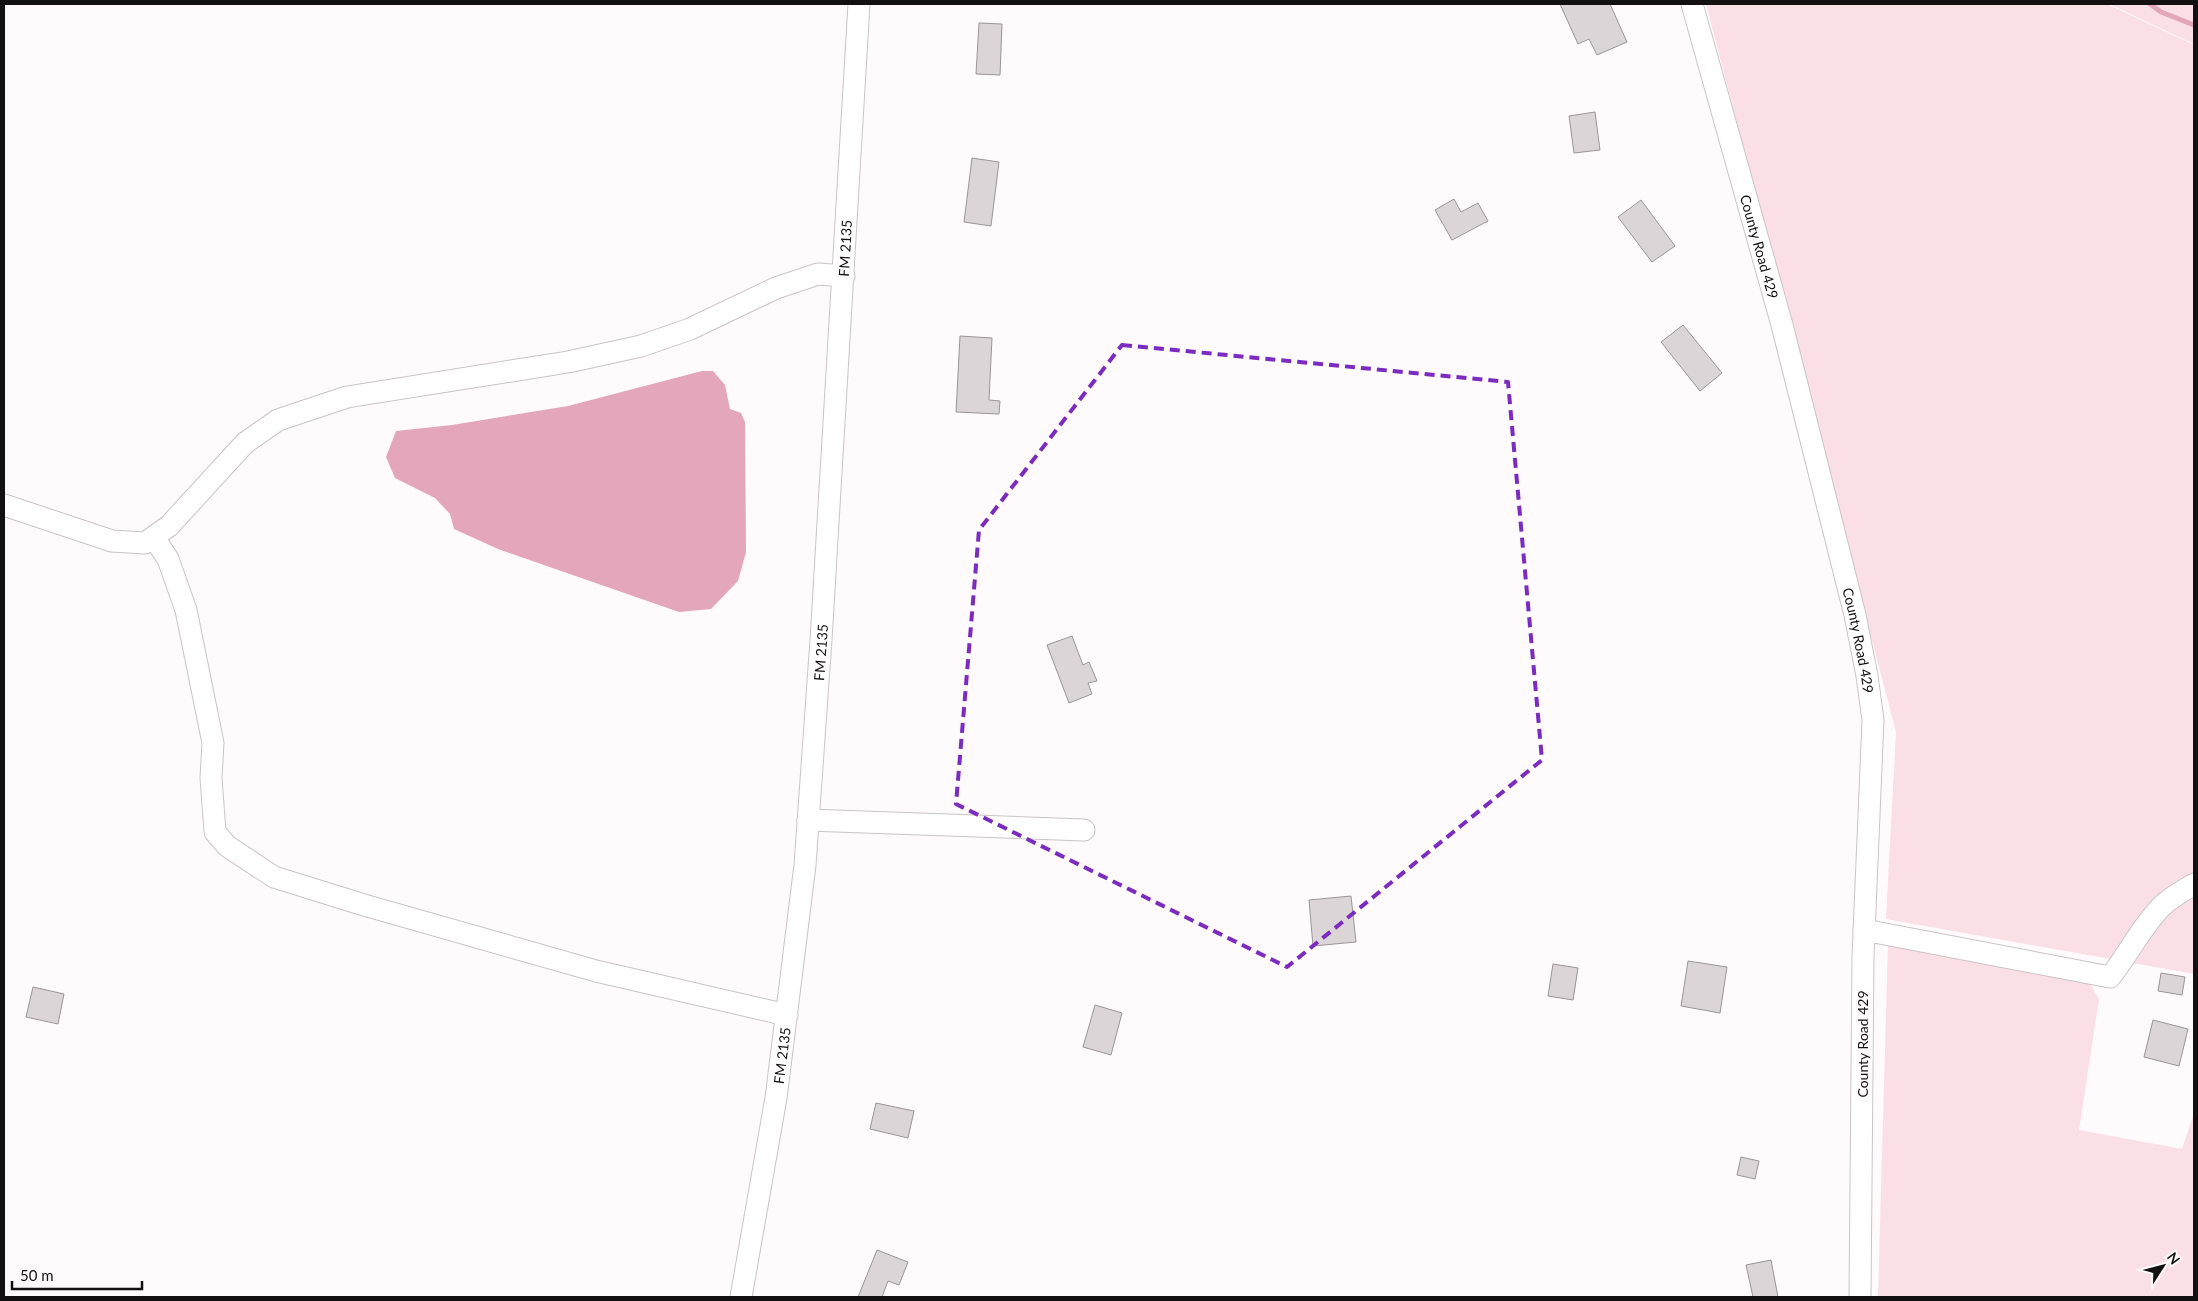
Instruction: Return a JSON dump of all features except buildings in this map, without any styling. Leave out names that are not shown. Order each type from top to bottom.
[{"type":"street","name":"FM 2135","points":[[741,1297],[768,1147],[787,1015],[804,875],[844,276],[859,4]]},
{"type":"street","name":"County Road 429","points":[[1692,4],[1782,325],[1856,615],[1867,676],[1872,720],[1864,930],[1860,1297]]},
{"type":"street","points":[[4,505],[112,541],[145,543],[169,526],[245,443],[278,420],[347,397],[568,362],[641,346],[690,329],[776,288],[818,274],[844,276]]},
{"type":"street","points":[[154,538],[168,559],[186,610],[213,743],[211,778],[215,832],[227,846],[274,877],[364,906],[596,971],[787,1015]]},
{"type":"street","points":[[808,820],[1084,830]]},
{"type":"street","points":[[1864,930],[2110,977],[2126,958],[2147,923],[2161,907],[2175,895],[2194,884]]},
{"type":"highlighted area","points":[[1122,345],[1508,382],[1542,760],[1287,967],[956,804],[979,530]]},
{"type":"shaded area","points":[[1706,4],[2107,4],[2194,45],[2194,974],[1886,919],[1896,732]]},
{"type":"shaded area","points":[[2109,4],[2194,4],[2194,44]]},
{"type":"shaded area","points":[[702,371],[713,371],[725,385],[730,409],[741,413],[745,422],[746,552],[738,581],[711,609],[679,612],[498,549],[454,529],[450,514],[435,498],[395,478],[386,457],[396,431],[452,425],[568,406]]},
{"type":"shaded area","points":[[1888,944],[2086,977],[2099,999],[2079,1130],[2182,1149],[2194,1113],[2194,1297],[1878,1297]]},
{"type":"waterway","points":[[2150,4],[2161,12],[2194,25]]}]
